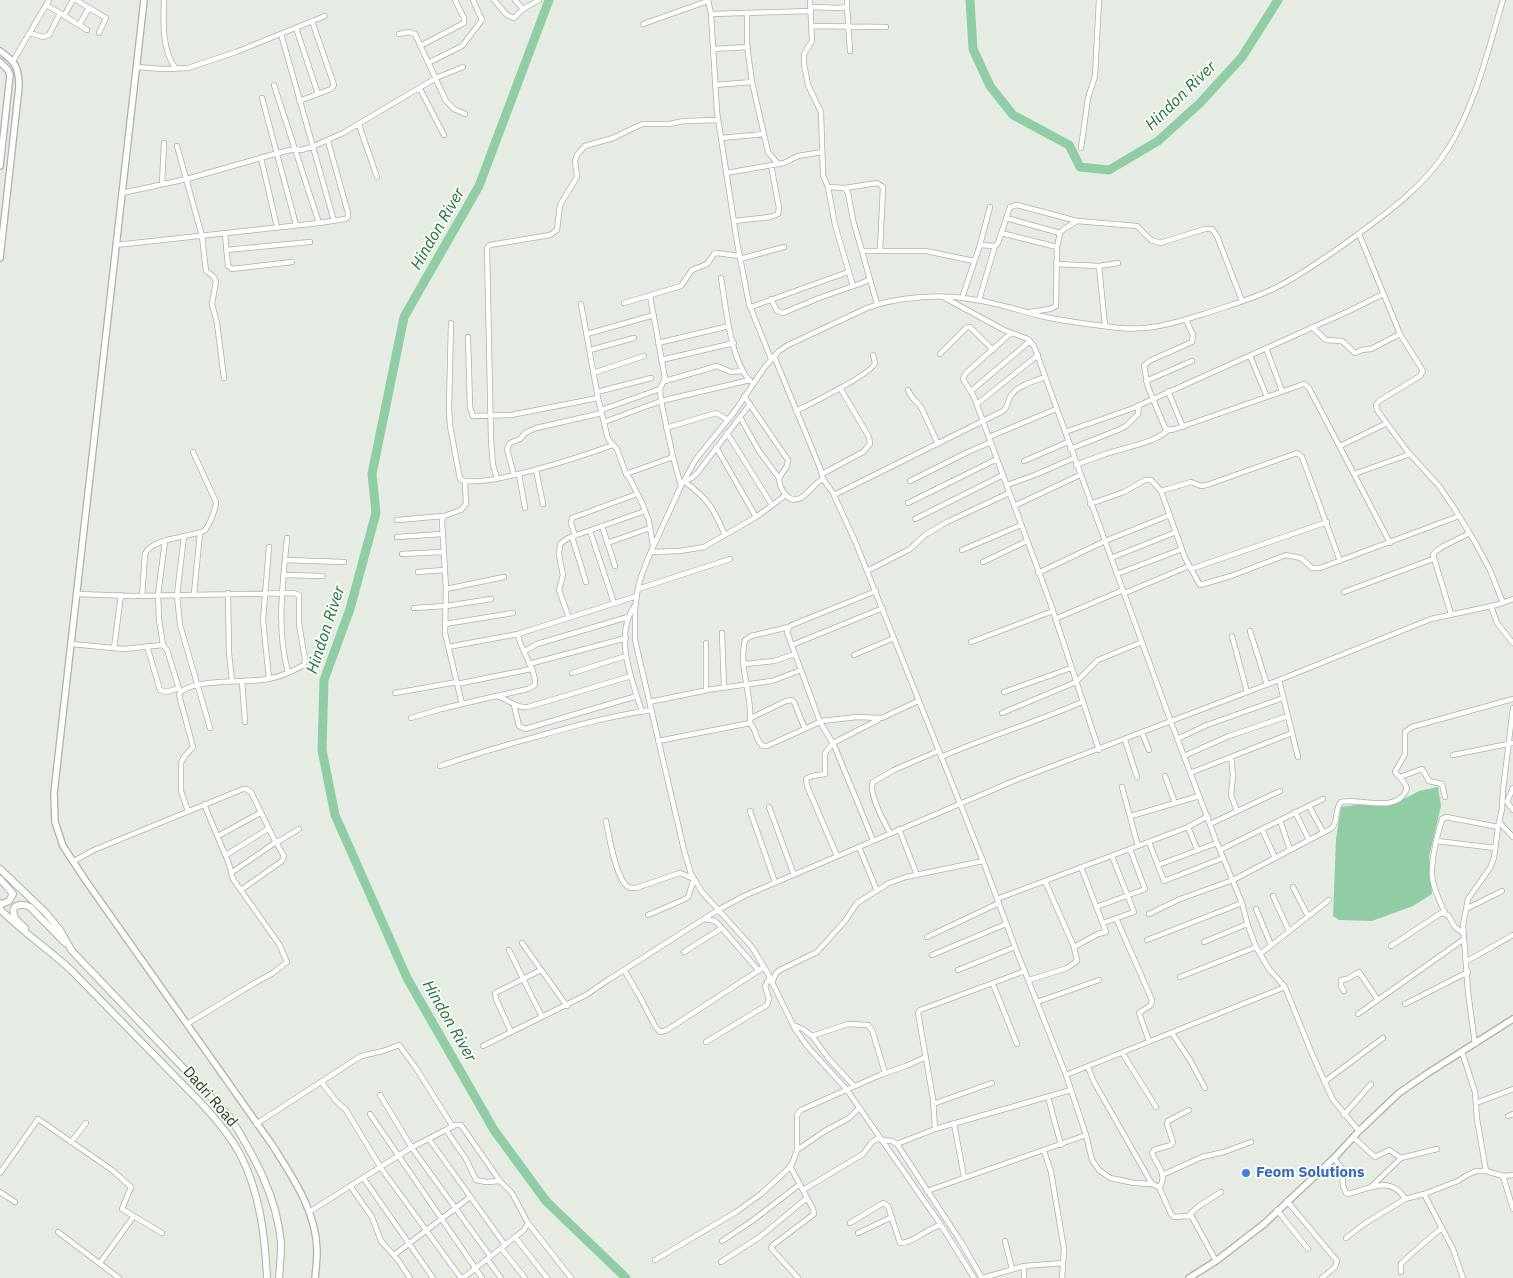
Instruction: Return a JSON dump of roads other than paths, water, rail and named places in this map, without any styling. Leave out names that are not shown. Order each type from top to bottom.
[{"type":"main road","name":"Dadri Road","points":[[0,869],[46,913],[60,930],[72,951]]},
{"type":"main road","points":[[0,879],[13,894],[10,901],[0,903]]},
{"type":"main road","name":"Dadri Road","points":[[267,1278],[266,1248],[261,1212],[241,1155],[226,1132],[204,1105],[58,957],[14,917],[13,912],[19,904],[26,904],[30,907],[230,1117],[250,1148],[264,1177],[274,1208],[281,1243],[279,1278]]},
{"type":"main road","name":"Dadri Road","points":[[0,910],[14,924],[58,957]]},
{"type":"street","points":[[30,33],[44,37],[49,34],[74,0],[106,18],[100,33]]},
{"type":"street","points":[[144,0],[54,793],[55,822],[63,846],[293,1177],[309,1212],[313,1226],[317,1249],[315,1278]]},
{"type":"street","points":[[164,0],[166,44],[176,69]]},
{"type":"street","points":[[420,46],[464,23],[464,18],[455,0]]},
{"type":"street","points":[[428,62],[462,46],[482,20],[473,0]]},
{"type":"street","points":[[494,0],[512,18],[537,0]]},
{"type":"street","points":[[515,0],[523,9]]},
{"type":"street","points":[[810,0],[812,42],[804,54],[804,64],[808,85],[821,112],[823,174],[828,187],[835,225],[853,286]]},
{"type":"street","points":[[848,0],[850,51]]},
{"type":"street","points":[[1081,148],[1088,98],[1095,76],[1099,0]]},
{"type":"street","points":[[974,1278],[941,1225],[881,1138],[846,1090],[807,1046],[793,1025],[770,977],[752,947],[708,899],[694,879],[688,866],[634,640],[638,589],[652,549],[682,484],[696,460],[728,420],[751,382],[773,358],[788,345],[877,304],[897,300],[944,297],[962,298],[979,300],[1056,319],[1105,326],[1147,328],[1186,320],[1242,301],[1283,284],[1311,268],[1359,234],[1421,183],[1448,148],[1471,104],[1503,0]]},
{"type":"street","points":[[643,24],[708,1],[718,120],[740,257],[751,307],[823,477],[834,495],[883,608],[918,701],[983,861],[1014,947],[1072,1090],[1092,1160],[1104,1174],[1116,1180],[1152,1184],[1159,1187],[1174,1217],[1188,1216],[1192,1218],[1216,1261]]},
{"type":"street","points":[[8,70],[14,63],[48,2],[62,15],[87,30]]},
{"type":"street","points":[[710,14],[841,8],[847,6]]},
{"type":"street","points":[[79,25],[89,8]]},
{"type":"street","points":[[748,13],[748,47],[752,82],[768,152],[778,164]]},
{"type":"street","points":[[137,67],[188,68],[325,16]]},
{"type":"street","points":[[299,102],[334,85],[312,21]]},
{"type":"street","points":[[812,26],[886,26]]},
{"type":"street","points":[[296,28],[318,94]]},
{"type":"street","points":[[400,34],[412,32],[415,34],[449,105],[465,114]]},
{"type":"street","points":[[281,34],[334,221]]},
{"type":"street","points":[[713,49],[748,47]]},
{"type":"street","points":[[0,52],[14,63],[19,77],[0,258]]},
{"type":"street","points":[[0,62],[8,70],[10,79],[0,166]]},
{"type":"street","points":[[122,193],[187,178],[278,153],[312,147],[358,125],[436,78],[463,67]]},
{"type":"street","points":[[715,85],[752,82]]},
{"type":"street","points":[[274,84],[319,224]]},
{"type":"street","points":[[420,89],[444,135]]},
{"type":"street","points":[[262,98],[296,225]]},
{"type":"street","points":[[497,478],[493,465],[490,416],[487,248],[490,245],[550,235],[557,230],[560,206],[577,176],[575,162],[577,155],[585,146],[613,138],[642,124],[718,120]]},
{"type":"street","points":[[358,125],[377,177]]},
{"type":"street","points":[[721,138],[764,134]]},
{"type":"street","points":[[116,245],[319,224],[345,219],[348,217],[348,213],[328,141]]},
{"type":"street","points":[[162,184],[164,143]]},
{"type":"street","points":[[177,146],[202,236],[206,271],[216,280],[212,304],[216,317],[224,378]]},
{"type":"street","points":[[726,173],[778,164],[798,156],[822,152]]},
{"type":"street","points":[[261,158],[277,227]]},
{"type":"street","points":[[734,221],[770,217],[778,214],[779,208],[772,165]]},
{"type":"street","points":[[828,187],[844,188],[877,183],[883,187],[880,251]]},
{"type":"street","points":[[844,188],[848,193],[877,304]]},
{"type":"street","points":[[979,300],[995,246],[1010,207],[1017,205],[1077,221],[1137,226],[1151,240],[1160,243],[1205,229],[1212,229],[1217,236],[1242,301]]},
{"type":"street","points":[[962,298],[990,207]]},
{"type":"street","points":[[1006,218],[1060,233]]},
{"type":"street","points":[[1026,312],[1050,309],[1056,306],[1056,247],[1060,233],[1070,224],[1077,221]]},
{"type":"street","points":[[225,234],[228,266],[232,269],[292,262]]},
{"type":"street","points":[[1001,234],[1056,247]]},
{"type":"street","points":[[1359,234],[1400,334],[1423,371],[1420,376],[1379,400],[1376,410],[1410,454],[1439,486],[1459,516],[1476,542],[1503,603]]},
{"type":"street","points":[[226,250],[310,242]]},
{"type":"street","points":[[980,244],[995,246]]},
{"type":"street","points":[[624,303],[681,286],[692,270],[707,264],[714,254],[740,257],[784,247]]},
{"type":"street","points":[[862,251],[926,251],[974,262]]},
{"type":"street","points":[[1056,264],[1100,266],[1118,264]]},
{"type":"street","points":[[1100,266],[1105,326]]},
{"type":"street","points":[[751,307],[848,272]]},
{"type":"street","points":[[721,278],[729,326],[742,371],[751,382]]},
{"type":"street","points":[[771,299],[777,311],[783,313],[870,279]]},
{"type":"street","points":[[1065,432],[1139,405],[1383,294]]},
{"type":"street","points":[[650,296],[665,381],[660,390],[661,401],[673,457],[682,484],[704,497],[711,505],[725,535]]},
{"type":"street","points":[[944,297],[1012,333],[1024,337],[1030,341],[1038,355],[1090,504],[1190,773],[1208,816],[1216,843],[1242,903],[1247,924],[1256,947],[1269,969],[1285,987],[1333,1100],[1359,1132]]},
{"type":"street","points":[[581,304],[593,373],[608,439],[617,449],[626,474],[630,478],[645,511],[650,528],[652,549]]},
{"type":"street","points":[[587,334],[654,315]]},
{"type":"street","points":[[1168,430],[1165,428],[1152,399],[1144,370],[1146,363],[1192,342],[1193,335],[1186,320]]},
{"type":"street","points":[[451,323],[450,426],[460,480],[465,482],[497,478],[536,470],[613,445]]},
{"type":"street","points":[[658,343],[729,326]]},
{"type":"street","points":[[940,354],[967,327],[970,327],[993,350]]},
{"type":"street","points":[[1312,327],[1326,340],[1342,341],[1355,353],[1371,349],[1400,334]]},
{"type":"street","points":[[1012,333],[964,376],[963,379],[977,404],[1007,485],[1053,611],[1099,750]]},
{"type":"street","points":[[468,337],[470,397],[472,414],[476,417],[511,415],[598,398]]},
{"type":"street","points":[[590,350],[634,338]]},
{"type":"street","points":[[971,391],[1030,341]]},
{"type":"street","points":[[662,360],[734,343]]},
{"type":"street","points":[[1266,348],[1282,391]]},
{"type":"street","points":[[796,411],[874,368],[873,355]]},
{"type":"street","points":[[977,404],[1038,355]]},
{"type":"street","points":[[593,373],[644,356]]},
{"type":"street","points":[[1250,356],[1267,396]]},
{"type":"street","points":[[1146,381],[1192,361]]},
{"type":"street","points":[[665,381],[717,366],[731,372],[742,371]]},
{"type":"street","points":[[834,495],[1003,411],[1012,395],[1024,386],[1045,376]]},
{"type":"street","points":[[597,392],[651,378]]},
{"type":"street","points":[[604,422],[661,401],[751,382]]},
{"type":"street","points":[[1076,465],[1147,441],[1164,434],[1168,430],[1183,427],[1300,384],[1306,385],[1390,543]]},
{"type":"street","points":[[740,417],[759,451],[779,478],[781,489],[794,500],[802,498],[823,477],[863,452],[870,444],[869,438],[840,388]]},
{"type":"street","points":[[525,508],[517,474],[508,449],[510,443],[520,439],[525,433],[536,428],[601,411],[660,390]]},
{"type":"street","points":[[908,390],[913,402],[920,405],[938,444]]},
{"type":"street","points":[[1168,391],[1183,427]]},
{"type":"street","points":[[744,396],[788,460],[787,466],[779,478]]},
{"type":"street","points":[[682,484],[698,472],[750,404]]},
{"type":"street","points":[[1070,449],[1126,426],[1138,414],[1139,405]]},
{"type":"street","points":[[910,481],[1056,409]]},
{"type":"street","points":[[666,428],[716,413],[728,420]]},
{"type":"street","points":[[1340,446],[1387,423]]},
{"type":"street","points":[[727,433],[772,505]]},
{"type":"street","points":[[1024,461],[1068,442]]},
{"type":"street","points":[[716,447],[756,517]]},
{"type":"street","points":[[142,596],[146,549],[165,541],[200,533],[208,527],[217,506],[193,452]]},
{"type":"street","points":[[1161,491],[1191,482],[1201,486],[1207,485],[1297,453],[1302,457],[1340,561]]},
{"type":"street","points":[[1354,474],[1410,454]]},
{"type":"street","points":[[626,474],[673,457]]},
{"type":"street","points":[[1007,485],[1034,476],[1074,458]]},
{"type":"street","points":[[908,503],[997,459]]},
{"type":"street","points":[[536,470],[543,504]]},
{"type":"street","points":[[915,519],[1003,475]]},
{"type":"street","points":[[1014,506],[1080,475]]},
{"type":"street","points":[[1090,504],[1124,492],[1145,480],[1151,480],[1161,491],[1190,568],[1198,583],[1202,585],[1286,555],[1301,558],[1314,569],[1390,543],[1459,516]]},
{"type":"street","points":[[397,520],[444,516],[461,510],[466,504],[465,482]]},
{"type":"street","points":[[867,571],[910,549],[925,535],[948,522],[1009,493]]},
{"type":"street","points":[[586,582],[571,523],[572,518],[637,494]]},
{"type":"street","points":[[652,549],[680,551],[704,547],[756,517],[786,495]]},
{"type":"street","points":[[568,618],[560,595],[563,575],[558,548],[563,541],[645,511]]},
{"type":"street","points":[[1038,573],[1105,541],[1170,515]]},
{"type":"street","points":[[444,516],[442,534],[446,589],[445,633],[462,704]]},
{"type":"street","points":[[1055,619],[1190,568],[1326,522]]},
{"type":"street","points":[[962,550],[1021,525]]},
{"type":"street","points":[[602,526],[615,566]]},
{"type":"street","points":[[608,543],[650,528]]},
{"type":"street","points":[[590,531],[600,567],[614,603]]},
{"type":"street","points":[[1111,558],[1176,532]]},
{"type":"street","points":[[194,594],[200,533]]},
{"type":"street","points":[[1452,614],[1433,559],[1434,552],[1469,533]]},
{"type":"street","points":[[397,537],[442,534]]},
{"type":"street","points":[[184,536],[177,595],[180,625],[210,728]]},
{"type":"street","points":[[287,538],[282,593],[283,653],[288,672]]},
{"type":"street","points":[[165,541],[158,595],[159,620],[164,645],[168,650],[180,690],[194,747],[184,757],[182,763],[181,791],[188,811]]},
{"type":"street","points":[[983,562],[1027,541]]},
{"type":"street","points":[[269,547],[263,620],[269,679]]},
{"type":"street","points":[[1117,574],[1182,548]]},
{"type":"street","points":[[402,554],[443,552]]},
{"type":"street","points":[[1344,592],[1433,559]]},
{"type":"street","points":[[285,560],[344,562]]},
{"type":"street","points":[[638,589],[730,560]]},
{"type":"street","points":[[418,572],[444,570]]},
{"type":"street","points":[[284,575],[323,576]]},
{"type":"street","points":[[446,589],[504,577]]},
{"type":"street","points":[[876,591],[789,627],[747,638],[744,645],[744,664],[750,721],[758,743],[763,746],[820,722],[857,717],[882,718]]},
{"type":"street","points":[[228,593],[229,653],[232,681]]},
{"type":"street","points":[[76,594],[142,596],[297,593],[300,598],[299,624],[304,665],[269,679],[212,683],[166,692],[160,690],[147,646]]},
{"type":"street","points":[[114,648],[121,595]]},
{"type":"street","points":[[448,647],[518,634],[637,596]]},
{"type":"street","points":[[414,608],[446,606],[491,599]]},
{"type":"street","points":[[483,1046],[586,996],[718,910],[776,882],[1016,780],[1267,685],[1411,627],[1452,614],[1491,606],[1513,599]]},
{"type":"street","points":[[636,605],[628,617],[626,656],[642,712]]},
{"type":"street","points":[[1491,606],[1497,623],[1513,643]]},
{"type":"street","points":[[792,646],[883,608]]},
{"type":"street","points":[[971,642],[1053,611]]},
{"type":"street","points":[[445,624],[513,613]]},
{"type":"street","points":[[525,651],[537,644],[628,617]]},
{"type":"street","points":[[789,627],[787,632],[820,722],[832,743],[873,840]]},
{"type":"street","points":[[1250,631],[1267,685]]},
{"type":"street","points":[[722,633],[724,688]]},
{"type":"street","points":[[411,718],[528,689],[535,685],[518,634]]},
{"type":"street","points":[[1232,636],[1248,692]]},
{"type":"street","points":[[395,693],[457,683],[530,667],[626,638]]},
{"type":"street","points":[[854,655],[894,638]]},
{"type":"street","points":[[1002,713],[1076,682],[1098,660],[1142,642]]},
{"type":"street","points":[[706,643],[706,690]]},
{"type":"street","points":[[71,644],[114,648],[164,645]]},
{"type":"street","points":[[744,664],[774,662],[795,654]]},
{"type":"street","points":[[572,673],[626,656]]},
{"type":"street","points":[[1004,692],[1071,668]]},
{"type":"street","points":[[649,702],[706,690],[778,680],[801,670]]},
{"type":"street","points":[[496,696],[520,708],[528,707],[631,676]]},
{"type":"street","points":[[1279,680],[1298,757]]},
{"type":"street","points":[[242,681],[245,722]]},
{"type":"street","points":[[514,705],[519,726],[525,729],[637,696]]},
{"type":"street","points":[[1178,739],[1207,725],[1283,698]]},
{"type":"street","points":[[1149,914],[1180,899],[1233,880],[1332,828],[1336,823],[1337,808],[1340,802],[1350,801],[1370,804],[1395,800],[1407,789],[1395,772],[1405,754],[1404,735],[1412,727],[1513,699]]},
{"type":"street","points":[[658,742],[750,721],[786,701],[792,700],[804,729]]},
{"type":"street","points":[[837,856],[806,779],[824,774],[825,753],[832,743],[918,701]]},
{"type":"street","points":[[941,757],[1082,702]]},
{"type":"street","points":[[1475,1044],[1463,933],[1468,899],[1492,863],[1511,743],[1513,708]]},
{"type":"street","points":[[440,766],[474,754],[564,728],[619,715],[652,710]]},
{"type":"street","points":[[1184,756],[1229,736],[1288,716]]},
{"type":"street","points":[[1142,733],[1149,750]]},
{"type":"street","points":[[1190,773],[1292,733]]},
{"type":"street","points":[[1125,740],[1137,777]]},
{"type":"street","points":[[1453,755],[1511,743]]},
{"type":"street","points":[[890,833],[876,802],[872,788],[873,782],[894,770],[938,751]]},
{"type":"street","points":[[1231,757],[1231,795],[1238,811]]},
{"type":"street","points":[[1400,777],[1422,770],[1428,782],[1442,784],[1445,797]]},
{"type":"street","points":[[1164,776],[1175,803]]},
{"type":"street","points":[[1122,787],[1138,846]]},
{"type":"street","points":[[1513,788],[1508,802],[1513,810]]},
{"type":"street","points":[[74,861],[94,850],[236,790],[246,789],[251,792],[284,858],[241,890]]},
{"type":"street","points":[[1210,824],[1280,791]]},
{"type":"street","points":[[1131,816],[1199,796]]},
{"type":"street","points":[[1220,850],[1323,799]]},
{"type":"street","points":[[187,1024],[252,984],[274,973],[287,962],[279,944],[233,879],[226,855],[204,804]]},
{"type":"street","points":[[1309,806],[1323,832]]},
{"type":"street","points":[[769,807],[794,875]]},
{"type":"street","points":[[750,811],[776,882]]},
{"type":"street","points":[[1295,812],[1309,840]]},
{"type":"street","points":[[218,836],[260,813]]},
{"type":"street","points":[[927,937],[998,901],[1080,867],[1188,827],[1208,816]]},
{"type":"street","points":[[1463,933],[1445,913],[1432,875],[1442,820],[1445,817],[1498,825],[1513,837]]},
{"type":"street","points":[[1280,820],[1290,850]]},
{"type":"street","points":[[606,821],[610,844],[621,876],[624,883],[630,888],[680,873],[694,879]]},
{"type":"street","points":[[1188,827],[1197,849]]},
{"type":"street","points":[[226,855],[268,828]]},
{"type":"street","points":[[232,873],[276,842],[299,829]]},
{"type":"street","points":[[899,829],[917,875]]},
{"type":"street","points":[[1262,829],[1275,858]]},
{"type":"street","points":[[1437,841],[1495,848]]},
{"type":"street","points":[[1149,842],[1164,881],[1223,858]]},
{"type":"street","points":[[1158,865],[1216,843]]},
{"type":"street","points":[[858,847],[877,891]]},
{"type":"street","points":[[1096,907],[1145,889],[1130,849]]},
{"type":"street","points":[[1103,923],[1134,912],[1112,856]]},
{"type":"street","points":[[772,983],[776,973],[780,970],[817,952],[845,921],[857,903],[877,891],[898,879],[983,861]]},
{"type":"street","points":[[1074,947],[1106,932],[1080,867]]},
{"type":"street","points":[[648,915],[688,897],[694,879]]},
{"type":"street","points":[[1029,980],[1067,968],[1077,961],[1074,947],[1045,881]]},
{"type":"street","points":[[1293,887],[1308,916]]},
{"type":"street","points":[[1466,909],[1502,891]]},
{"type":"street","points":[[1273,896],[1289,930]]},
{"type":"street","points":[[1260,954],[1329,900]]},
{"type":"street","points":[[1147,940],[1242,903]]},
{"type":"street","points":[[1256,909],[1271,945]]},
{"type":"street","points":[[1391,946],[1441,913],[1445,913]]},
{"type":"street","points":[[1116,918],[1152,1000],[1151,1005],[1139,1013],[1149,1041]]},
{"type":"street","points":[[705,919],[715,921],[759,971]]},
{"type":"street","points":[[932,955],[1006,924]]},
{"type":"street","points":[[1204,942],[1247,924]]},
{"type":"street","points":[[684,952],[722,928]]},
{"type":"street","points":[[1467,962],[1513,935]]},
{"type":"street","points":[[1358,1014],[1464,939]]},
{"type":"street","points":[[522,943],[567,1006]]},
{"type":"street","points":[[958,970],[1014,947]]},
{"type":"street","points":[[1180,976],[1256,947]]},
{"type":"street","points":[[509,950],[542,1018]]},
{"type":"street","points":[[624,970],[660,1032],[667,1030],[764,967]]},
{"type":"street","points":[[511,1032],[494,995],[497,991],[541,970]]},
{"type":"street","points":[[935,1129],[933,1104],[918,1013],[920,1010],[1025,971]]},
{"type":"street","points":[[1344,991],[1341,980],[1347,979],[1359,972],[1378,1000]]},
{"type":"street","points":[[1404,1004],[1468,972]]},
{"type":"street","points":[[706,1042],[767,1005],[769,999],[764,986],[770,977]]},
{"type":"street","points":[[1037,1002],[1099,980]]},
{"type":"street","points":[[992,984],[1017,1044]]},
{"type":"street","points":[[1066,1076],[1285,987]]},
{"type":"street","points":[[1189,1278],[1198,1275],[1250,1236],[1334,1158],[1399,1093],[1513,1018]]},
{"type":"street","points":[[812,1036],[848,1024],[868,1025],[872,1030],[885,1073]]},
{"type":"street","points":[[793,1025],[803,1029],[812,1036],[829,1059],[854,1086]]},
{"type":"street","points":[[1172,1033],[1190,1060],[1205,1088]]},
{"type":"street","points":[[1324,1082],[1383,1038]]},
{"type":"street","points":[[256,1124],[361,1056],[399,1045],[453,1126]]},
{"type":"street","points":[[1462,1052],[1475,1092],[1476,1119],[1486,1171]]},
{"type":"street","points":[[1123,1054],[1156,1107]]},
{"type":"street","points":[[655,1260],[736,1212],[760,1194],[790,1166],[796,1156],[797,1114],[801,1110],[885,1073],[926,1058]]},
{"type":"street","points":[[1088,1067],[1094,1082],[1152,1184]]},
{"type":"street","points":[[322,1083],[346,1110],[381,1168],[462,1278],[524,1230],[528,1223]]},
{"type":"street","points":[[933,1104],[992,1083]]},
{"type":"street","points":[[1344,1115],[1371,1084]]},
{"type":"street","points":[[1476,1103],[1513,1089]]},
{"type":"street","points":[[897,1144],[935,1129],[1072,1090]]},
{"type":"street","points":[[380,1095],[412,1148],[456,1208],[501,1278]]},
{"type":"street","points":[[1048,1097],[1061,1145]]},
{"type":"street","points":[[797,1150],[825,1131],[849,1118],[859,1108]]},
{"type":"street","points":[[1159,1187],[1162,1182],[1162,1175],[1152,1153],[1154,1150],[1171,1145],[1173,1142],[1167,1124],[1168,1121],[1189,1110]]},
{"type":"street","points":[[370,1114],[482,1278]]},
{"type":"street","points":[[0,1173],[38,1119],[112,1170],[131,1187],[122,1208],[162,1233]]},
{"type":"street","points":[[72,1142],[86,1123]]},
{"type":"street","points":[[309,1212],[398,1156],[459,1124],[464,1128],[500,1181],[512,1193],[528,1223],[571,1278]]},
{"type":"street","points":[[954,1124],[964,1178]]},
{"type":"street","points":[[446,1130],[466,1159],[476,1180],[486,1182],[500,1181]]},
{"type":"street","points":[[927,1191],[1086,1135]]},
{"type":"street","points":[[1354,1137],[1372,1156],[1375,1157],[1389,1150],[1401,1158]]},
{"type":"street","points":[[803,1190],[863,1154],[872,1142],[881,1138],[892,1141],[897,1144],[983,1278],[1024,1266],[1063,1262]]},
{"type":"street","points":[[429,1139],[525,1278]]},
{"type":"street","points":[[1162,1175],[1202,1157],[1224,1152],[1251,1142]]},
{"type":"street","points":[[1371,1188],[1401,1158],[1437,1149]]},
{"type":"street","points":[[1044,1151],[1051,1172],[1064,1248],[1062,1278]]},
{"type":"street","points":[[1334,1158],[1342,1168],[1342,1186],[1346,1193],[1349,1194],[1389,1185],[1397,1188],[1405,1200]]},
{"type":"street","points":[[790,1166],[808,1198],[814,1214],[771,1248],[798,1278]]},
{"type":"street","points":[[1346,1238],[1364,1224],[1405,1200],[1458,1181],[1467,1175],[1486,1171],[1504,1176],[1513,1175]]},
{"type":"street","points":[[1504,1176],[1513,1209]]},
{"type":"street","points":[[364,1179],[408,1245],[433,1278]]},
{"type":"street","points":[[722,1241],[752,1222],[800,1184]]},
{"type":"street","points":[[351,1187],[372,1217],[381,1241],[394,1255],[410,1278]]},
{"type":"street","points":[[0,1192],[15,1202]]},
{"type":"street","points":[[1188,1216],[1198,1206],[1221,1192]]},
{"type":"street","points":[[1424,1194],[1453,1249],[1464,1278]]},
{"type":"street","points":[[394,1255],[470,1197]]},
{"type":"street","points":[[721,1262],[761,1236],[808,1198]]},
{"type":"street","points":[[1287,1201],[1337,1261],[1335,1267],[1322,1278]]},
{"type":"street","points":[[850,1223],[883,1203],[888,1206],[900,1243],[907,1242],[941,1225]]},
{"type":"street","points":[[1277,1210],[1308,1249]]},
{"type":"street","points":[[100,1263],[134,1216]]},
{"type":"street","points":[[858,1233],[892,1217]]},
{"type":"street","points":[[1401,1272],[1403,1262],[1431,1236],[1442,1229]]},
{"type":"street","points":[[58,1232],[120,1278]]},
{"type":"street","points":[[515,1237],[547,1278]]},
{"type":"street","points":[[1005,1241],[1012,1269]]},
{"type":"street","points":[[1024,1266],[1024,1278]]},
{"type":"waterway","name":"Hindon River","points":[[549,0],[479,186],[404,317],[372,474],[376,513],[350,609],[324,680],[322,750],[335,815],[407,978],[494,1130],[546,1201],[626,1278]]},
{"type":"waterway","name":"Hindon River","points":[[970,0],[973,49],[990,86],[1013,115],[1069,145],[1080,167],[1109,170],[1158,141],[1200,103],[1242,57],[1278,0]]},
{"type":"place","name":"Feom Solutions","points":[[1246,1173]]}]
